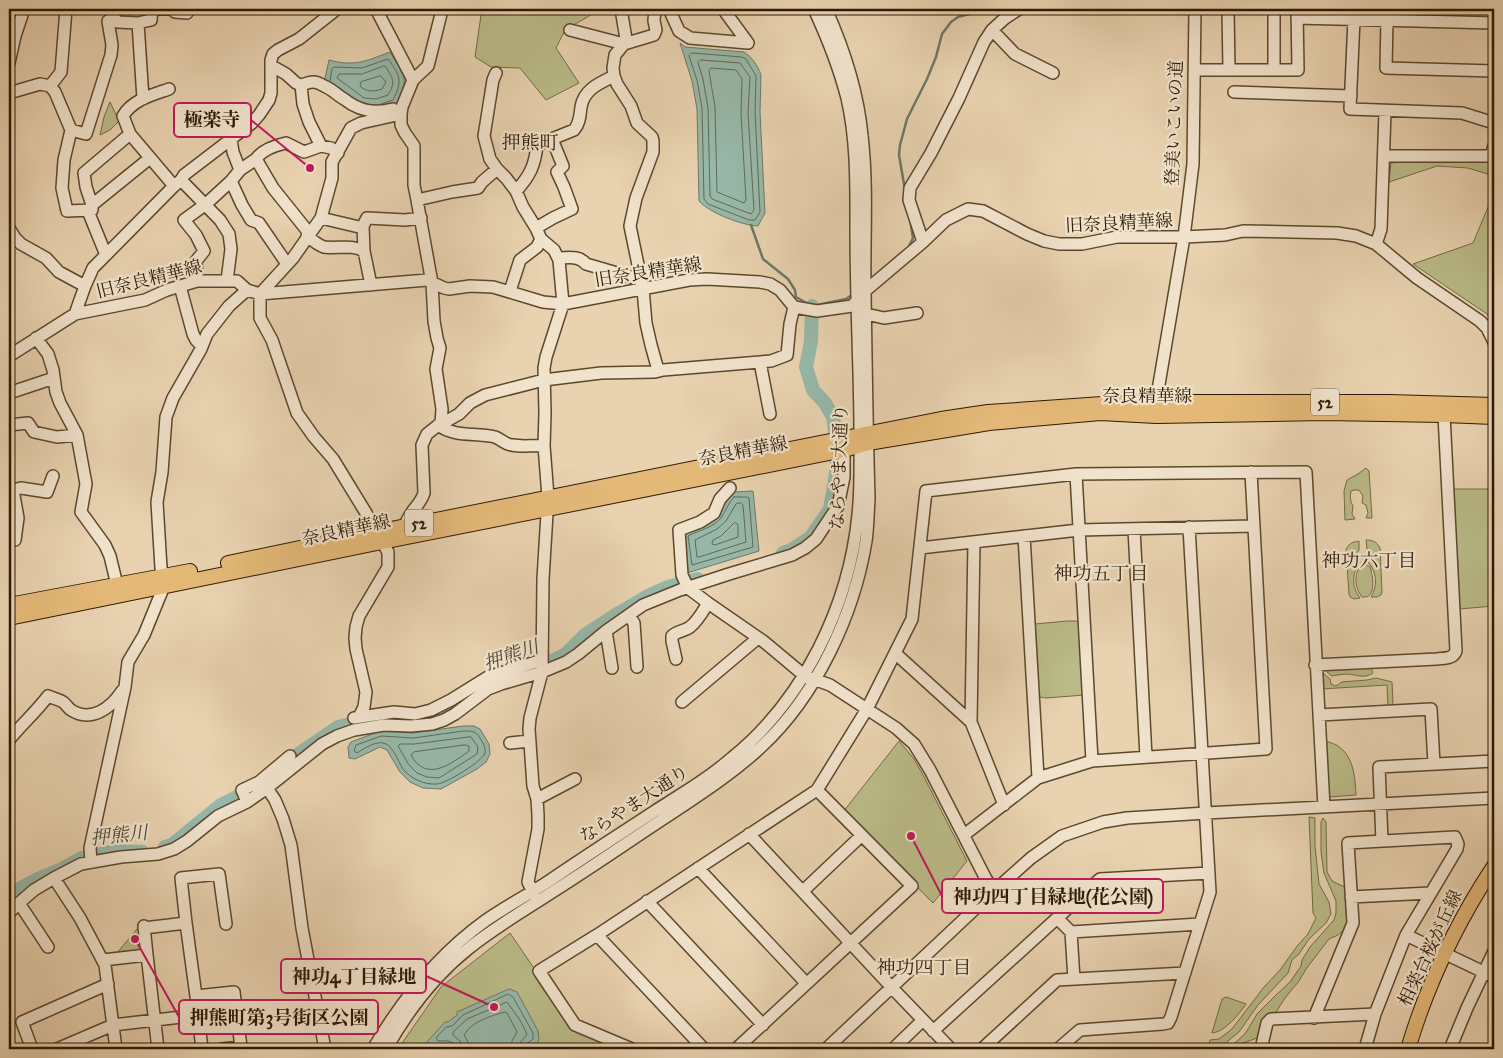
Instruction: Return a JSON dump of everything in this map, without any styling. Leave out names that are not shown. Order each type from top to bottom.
[{"type":"main road","name":"奈良精華線","points":[[1156,409],[1390,402],[1494,405]]},
{"type":"main road","name":"奈良精華線","points":[[9,618],[164,581],[836,447],[940,419],[988,412],[1102,404],[1156,409],[1494,417]]},
{"type":"main road","name":"奈良精華線","points":[[379,537],[405,526],[548,503]]},
{"type":"main road","name":"奈良精華線","points":[[9,605],[117,585],[164,581]]},
{"type":"main road","name":"相楽台桜が丘線","points":[[1408,1049],[1429,986],[1474,897],[1494,866]]},
{"type":"street","points":[[9,63],[24,9]]},
{"type":"street","points":[[50,86],[61,72],[66,9]]},
{"type":"street","points":[[111,9],[117,22],[138,23],[151,20],[152,9],[172,9],[175,12],[187,13]]},
{"type":"street","points":[[76,314],[84,286],[93,268],[184,175],[256,119],[269,100],[271,93],[271,60],[273,54],[299,39],[337,9]]},
{"type":"street","points":[[376,9],[413,80]]},
{"type":"street","points":[[621,9],[626,39],[615,55],[614,76],[631,106],[637,123],[652,137],[653,141],[653,152],[636,198],[630,226],[642,284],[646,323],[658,370]]},
{"type":"street","points":[[570,30],[624,44],[654,35],[656,30],[654,21],[655,9]]},
{"type":"street","points":[[669,9],[679,30],[690,38],[748,43],[723,9]]},
{"type":"street","name":"ならやま大通り","points":[[373,1049],[411,991],[458,942],[486,921],[536,896],[728,776],[769,739],[803,698],[810,677],[826,658],[843,621],[863,558],[869,508],[857,300],[854,139],[847,98],[830,44],[814,9]]},
{"type":"street","name":"ならやま大通り","points":[[826,9],[838,36],[848,68],[857,100],[862,135],[865,184],[866,314],[864,439]]},
{"type":"street","points":[[923,242],[909,200],[910,188],[931,153],[959,98],[984,42],[992,30],[1019,9]]},
{"type":"street","name":"登美いこいの道","points":[[1156,409],[1184,236],[1194,152],[1195,9]]},
{"type":"street","points":[[1228,9],[1229,70]]},
{"type":"street","points":[[1274,9],[1274,70]]},
{"type":"street","points":[[1416,9],[1420,21]]},
{"type":"street","points":[[439,424],[442,409],[436,369],[440,348],[436,338],[432,283],[414,185],[414,146],[401,125],[401,110],[413,80],[428,66],[442,10]]},
{"type":"street","points":[[1194,70],[1298,70],[1297,13],[1354,19],[1494,23]]},
{"type":"street","points":[[1354,19],[1350,109],[1462,113],[1494,123]]},
{"type":"street","points":[[1387,20],[1386,68],[1494,71]]},
{"type":"street","points":[[71,130],[86,134],[111,56],[112,45],[108,21]]},
{"type":"street","points":[[138,23],[143,99]]},
{"type":"street","points":[[992,30],[1015,54],[1053,74]]},
{"type":"street","points":[[272,66],[301,85],[314,82],[320,83],[344,100],[361,109],[370,112],[401,110]]},
{"type":"street","points":[[496,73],[493,80],[484,136],[490,159],[516,191],[541,239],[554,250],[558,258],[563,304],[546,357],[544,380],[544,446],[548,503],[543,579],[542,666],[529,729],[533,786],[537,799],[538,829],[528,882],[536,896]]},
{"type":"street","points":[[516,191],[525,181],[532,168],[536,145],[574,130],[583,101],[592,87],[614,76]]},
{"type":"street","points":[[9,93],[40,84],[50,86],[55,92],[71,130],[64,160],[62,188],[67,212],[90,208],[150,158]]},
{"type":"street","points":[[301,85],[303,104],[321,146]]},
{"type":"street","points":[[169,89],[143,99],[126,109],[123,116],[130,134],[150,158],[204,204],[220,220],[229,234],[231,249],[228,281]]},
{"type":"street","points":[[1234,92],[1351,96]]},
{"type":"street","points":[[355,723],[364,707],[366,692],[356,649],[356,627],[363,608],[388,567],[388,552],[333,460],[297,413],[272,340],[260,318],[260,294],[287,264],[321,218],[332,178],[332,162],[351,128],[401,110]]},
{"type":"street","points":[[1376,244],[1381,229],[1385,111]]},
{"type":"street","points":[[106,256],[90,208],[84,173],[130,134]]},
{"type":"street","points":[[231,139],[233,152],[240,170]]},
{"type":"street","points":[[536,228],[572,209],[557,172],[562,166],[552,139]]},
{"type":"street","points":[[197,281],[196,261],[204,251],[196,235],[184,220],[232,181],[240,170],[263,152],[286,143],[304,152],[321,146],[331,148],[338,154]]},
{"type":"street","points":[[1384,156],[1491,156],[1494,146]]},
{"type":"street","points":[[256,158],[273,188],[316,243],[325,247],[352,247],[364,251]]},
{"type":"street","points":[[417,200],[478,188],[497,169]]},
{"type":"street","points":[[232,181],[242,205],[251,220],[259,223],[287,264]]},
{"type":"street","name":"旧奈良精華線","points":[[9,356],[76,314],[145,300],[167,290],[197,281],[237,281],[246,290],[260,294],[427,280],[449,289],[485,286],[510,291],[544,302],[563,304],[642,284],[707,279],[770,284],[780,290],[794,307],[817,312],[851,306],[865,291],[946,220],[968,209],[984,211],[1027,234],[1044,241],[1059,244],[1082,244],[1117,237],[1184,236],[1244,231],[1337,233],[1356,236],[1376,244],[1418,278],[1480,321],[1487,328],[1494,342]]},
{"type":"street","points":[[321,218],[363,226]]},
{"type":"street","points":[[371,285],[364,251],[363,226],[367,218],[405,220],[421,218]]},
{"type":"street","points":[[9,228],[21,244],[46,258],[59,272],[84,286]]},
{"type":"street","points":[[510,291],[520,260],[537,247],[541,239]]},
{"type":"street","points":[[558,258],[575,257],[581,259],[586,264],[642,284]]},
{"type":"street","points":[[180,286],[193,334],[201,345]]},
{"type":"street","points":[[91,862],[90,848],[125,687],[128,662],[144,635],[164,581],[161,568],[156,502],[162,472],[166,417],[173,398],[207,334],[229,306],[246,290]]},
{"type":"street","points":[[405,526],[408,516],[422,499],[424,493],[422,445],[428,434],[439,424],[459,414],[470,403],[485,395],[544,380],[601,373],[655,372],[658,370],[770,361],[787,355],[790,324],[794,307]]},
{"type":"street","points":[[866,314],[884,318],[917,313]]},
{"type":"street","points":[[36,338],[48,354],[56,392],[77,435],[86,484],[81,512],[105,545],[110,556],[117,585]]},
{"type":"street","points":[[760,362],[770,414]]},
{"type":"street","points":[[9,393],[54,378]]},
{"type":"street","points":[[1315,666],[1451,658],[1455,654],[1444,415]]},
{"type":"street","points":[[9,425],[28,423],[34,432],[57,437],[77,435]]},
{"type":"street","points":[[439,424],[452,433],[494,437],[503,440],[510,446],[544,446]]},
{"type":"street","points":[[9,913],[34,890],[81,864],[158,854],[174,849],[218,816],[247,802],[322,744],[355,723],[394,712],[414,714],[431,710],[488,677],[566,662],[643,605],[729,574],[792,555],[805,548],[816,539],[838,506],[844,478],[836,447]]},
{"type":"street","points":[[964,835],[1038,778],[1092,761],[1266,750],[1251,472]]},
{"type":"street","points":[[632,1049],[575,1025],[539,971],[817,790],[867,709],[912,619],[926,491],[1076,474],[1306,472],[1324,807]]},
{"type":"street","points":[[1076,474],[1092,761]]},
{"type":"street","points":[[9,540],[15,540],[18,518],[11,489],[20,488],[47,492],[53,476]]},
{"type":"street","points":[[730,488],[720,499],[714,513],[700,522],[679,530],[682,575],[688,588],[810,677],[829,684],[896,728],[914,744],[930,770],[994,891]]},
{"type":"street","points":[[920,548],[1079,530],[1253,526]]},
{"type":"street","points":[[1058,1049],[1080,1030],[1168,1023],[1210,892],[1189,527]]},
{"type":"street","points":[[1134,529],[1146,757]]},
{"type":"street","points":[[1024,536],[1038,778]]},
{"type":"street","points":[[974,542],[971,722],[1004,805]]},
{"type":"street","points":[[676,659],[672,636],[694,624],[708,603]]},
{"type":"street","points":[[629,616],[634,623],[638,667]]},
{"type":"street","points":[[606,631],[612,668]]},
{"type":"street","points":[[682,702],[758,638]]},
{"type":"street","points":[[895,653],[971,722]]},
{"type":"street","points":[[9,740],[48,696],[62,702],[70,710],[82,715],[90,715],[108,708],[125,687]]},
{"type":"street","points":[[1319,715],[1431,709],[1434,764]]},
{"type":"street","points":[[510,743],[530,741]]},
{"type":"street","points":[[247,802],[242,790],[259,782],[290,756]]},
{"type":"street","points":[[1382,841],[1379,767],[1494,761]]},
{"type":"street","points":[[537,799],[574,779]]},
{"type":"street","points":[[267,788],[275,800],[288,834],[302,928],[324,1049]]},
{"type":"street","points":[[736,1049],[912,886],[817,790]]},
{"type":"street","points":[[826,1049],[994,891],[1043,849],[1062,836],[1103,822],[1127,818],[1494,798]]},
{"type":"street","points":[[750,834],[891,988],[951,1049]]},
{"type":"street","points":[[803,891],[861,836]]},
{"type":"street","points":[[1314,1018],[1353,923],[1348,843],[1455,837],[1458,844],[1457,849],[1406,935],[1374,1014],[1365,1049]]},
{"type":"street","points":[[698,868],[806,983]]},
{"type":"street","points":[[933,1030],[1100,879],[1209,873]]},
{"type":"street","points":[[202,1049],[181,878],[219,874],[226,924]]},
{"type":"street","points":[[54,878],[80,918],[105,965],[116,1049]]},
{"type":"street","points":[[1351,897],[1430,893]]},
{"type":"street","name":"ならやま大通り","points":[[386,1049],[397,1030],[423,995],[454,962],[466,950],[536,896]]},
{"type":"street","points":[[647,901],[763,1025]]},
{"type":"street","points":[[19,903],[48,947]]},
{"type":"street","points":[[1058,918],[1071,932],[1074,979]]},
{"type":"street","points":[[158,1049],[144,927],[186,923]]},
{"type":"street","points":[[1071,932],[1200,924]]},
{"type":"street","points":[[597,935],[704,1049]]},
{"type":"street","points":[[1406,935],[1489,975]]},
{"type":"street","points":[[1450,1049],[1466,1008],[1489,975],[1494,951]]},
{"type":"street","points":[[103,960],[147,955]]},
{"type":"street","points":[[982,1049],[1057,980],[1185,973]]},
{"type":"street","points":[[32,1049],[22,1022],[108,984]]},
{"type":"street","points":[[196,996],[234,992],[241,1047],[222,1049]]},
{"type":"street","points":[[1261,1049],[1267,1023],[1270,1019],[1374,1014]]},
{"type":"street","points":[[57,1049],[113,1025],[198,1015]]},
{"type":"street","points":[[893,1049],[922,1021]]},
{"type":"green space","points":[[465,9],[601,9],[565,30],[556,48],[579,83],[546,100],[520,68],[491,67],[475,57],[481,15]]},
{"type":"green space","points":[[110,102],[119,121],[110,130],[100,135],[104,117]]},
{"type":"green space","points":[[1437,159],[1494,160],[1494,176],[1468,168],[1437,166],[1389,182],[1391,163]]},
{"type":"green space","points":[[1494,193],[1494,326],[1487,314],[1413,264],[1473,243]]},
{"type":"green space","points":[[1366,468],[1369,471],[1372,518],[1366,518],[1368,513],[1366,505],[1362,503],[1363,496],[1359,490],[1354,490],[1351,491],[1350,497],[1353,506],[1352,514],[1355,519],[1345,520],[1344,491],[1347,480]]},
{"type":"green space","points":[[1452,489],[1494,489],[1494,606],[1459,609]]},
{"type":"green space","points":[[1366,540],[1371,540],[1378,544],[1380,548],[1382,592],[1377,597],[1371,597],[1375,588],[1375,574],[1367,561],[1369,551]]},
{"type":"green space","points":[[1359,541],[1357,556],[1360,562],[1355,571],[1354,584],[1360,598],[1354,599],[1349,594],[1346,550],[1348,546]]},
{"type":"green space","points":[[1364,563],[1370,567],[1373,586],[1372,591],[1367,597],[1362,597],[1356,584],[1356,575],[1360,566]]},
{"type":"green space","points":[[1081,621],[1085,695],[1039,697],[1035,624]]},
{"type":"green space","points":[[1370,665],[1373,673],[1367,676],[1348,674],[1332,676],[1327,672],[1328,667]]},
{"type":"green space","points":[[1324,674],[1330,679],[1331,684],[1336,686],[1342,682],[1376,678],[1392,682],[1393,702],[1391,708],[1388,708],[1387,685],[1321,689],[1320,676]]},
{"type":"green space","points":[[899,741],[914,759],[922,773],[967,861],[933,903],[843,812]]},
{"type":"green space","points":[[1324,741],[1341,748],[1346,754],[1355,777],[1356,795],[1330,797],[1327,794]]},
{"type":"green space","points":[[1309,817],[1315,818],[1315,846],[1319,884],[1329,902],[1331,914],[1326,923],[1309,939],[1299,954],[1292,960],[1288,973],[1258,1005],[1239,1032],[1221,1049],[1213,1049],[1208,1046],[1210,1040],[1219,1039],[1232,1029],[1308,934],[1316,918],[1313,913]]},
{"type":"green space","points":[[1323,818],[1326,822],[1327,872],[1332,881],[1347,888],[1349,922],[1338,935],[1329,939],[1285,998],[1260,1037],[1243,1043],[1238,1049],[1228,1049],[1245,1034],[1257,1014],[1290,982],[1301,966],[1302,960],[1310,947],[1334,920],[1336,901],[1324,873],[1321,852],[1321,822]]},
{"type":"green space","points":[[137,929],[143,947],[138,952],[117,955],[117,953]]},
{"type":"green space","points":[[510,933],[574,1027],[624,1049],[398,1049],[441,987]]},
{"type":"green space","points":[[1226,997],[1246,1004],[1227,1026],[1212,1033],[1222,999]]},
{"type":"water","points":[[680,43],[685,47],[744,52],[752,59],[760,72],[765,213],[758,226],[726,218],[710,210],[699,201],[697,109],[692,81]]},
{"type":"water","points":[[390,52],[404,76],[401,95],[397,104],[377,111],[360,109],[324,83],[329,60],[353,63]]},
{"type":"water","points":[[753,491],[759,551],[687,573],[682,533],[732,492]]},
{"type":"water","points":[[474,726],[480,729],[489,744],[490,754],[486,762],[477,769],[441,789],[423,788],[410,782],[400,772],[387,750],[380,747],[355,759],[349,758],[348,747],[351,742],[380,731],[413,733]]},
{"type":"water","points":[[509,989],[517,992],[538,1031],[539,1040],[536,1044],[527,1049],[460,1049],[447,1046],[428,1048],[426,1043],[445,1022],[448,1022],[457,1015],[457,1012]]},
{"type":"waterway","points":[[905,190],[899,155],[900,145],[907,119],[927,79],[936,57],[942,34],[951,22],[958,17],[989,9]]},
{"type":"waterway","points":[[907,250],[913,238],[910,220]]},
{"type":"waterway","points":[[751,225],[763,259],[788,279],[795,290],[796,297],[812,306],[846,299],[853,294]]},
{"type":"waterway","name":"押熊川","points":[[783,553],[811,537],[830,509],[835,481],[838,453],[833,417],[825,403],[813,390],[806,367],[811,341],[812,306]]},
{"type":"waterway","name":"押熊川","points":[[517,672],[540,667],[566,654],[585,635],[648,596],[668,587],[698,579]]},
{"type":"waterway","name":"押熊川","points":[[396,717],[415,720],[440,716],[473,691]]},
{"type":"waterway","name":"押熊川","points":[[281,766],[338,727],[369,719]]},
{"type":"waterway","name":"押熊川","points":[[165,847],[172,845],[221,805],[255,788]]},
{"type":"waterway","name":"押熊川","points":[[9,899],[21,888],[82,858],[115,851],[142,852]]},
{"type":"place","name":"極楽寺","points":[[310,168]]},
{"type":"place","name":"神功四丁目緑地(花公園)","points":[[911,836]]},
{"type":"place","name":"押熊町第3号街区公園","points":[[135,939]]},
{"type":"place","name":"神功4丁目緑地","points":[[494,1007]]},
{"type":"district","name":"押熊町","points":[[530,142]]},
{"type":"district","name":"神功六丁目","points":[[1369,560]]},
{"type":"district","name":"神功五丁目","points":[[1101,573]]},
{"type":"district","name":"神功四丁目","points":[[924,967]]}]
